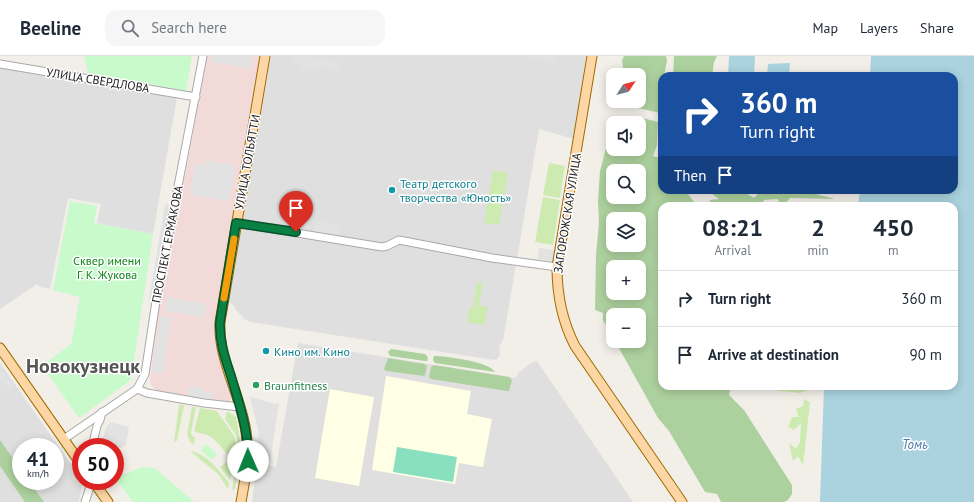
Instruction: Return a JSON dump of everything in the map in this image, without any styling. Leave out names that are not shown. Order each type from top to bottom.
[{"type":"main road","name":"УЛИЦА ТОЛЬЯТТИ","points":[[241,502],[248,451],[246,432],[222,349],[219,333],[236,223],[265,56]]},
{"type":"main road","name":"ЗАПОРОЖСКАЯ УЛИЦА","points":[[592,56],[557,267],[561,312],[567,331],[575,346],[682,502]]},
{"type":"main road","points":[[0,348],[63,438]]},
{"type":"main road","points":[[64,439],[72,451]]},
{"type":"main road","points":[[99,490],[108,502]]},
{"type":"street","name":"ПРОСПЕКТ ЕРМАКОВА","points":[[137,389],[145,374],[156,302],[203,56]]},
{"type":"street","name":"УЛИЦА СВЕРДЛОВА","points":[[0,64],[196,97]]},
{"type":"street","points":[[236,223],[382,247],[388,246],[399,240],[492,258],[557,267]]},
{"type":"street","points":[[64,439],[137,389],[148,393],[204,403],[240,407]]},
{"type":"street","points":[[94,438],[102,412]]},
{"type":"street","points":[[85,502],[89,490]]},
{"type":"shaded area","points":[[206,56],[260,56],[214,323],[216,344],[231,395],[230,401],[225,403],[157,392],[151,385],[150,381],[160,297],[189,156]]},
{"type":"shaded area","points":[[212,56],[252,56],[250,68],[211,62]]},
{"type":"shaded area","points":[[271,56],[586,56],[574,139],[539,129],[503,341],[499,346],[500,355],[497,359],[494,360],[250,322],[246,320],[229,302],[228,299]]},
{"type":"shaded area","points":[[293,56],[309,56],[340,62],[339,71],[318,67],[317,71],[301,68],[302,64],[292,62]]},
{"type":"shaded area","points":[[529,56],[556,56],[555,63],[528,58]]},
{"type":"shaded area","points":[[0,67],[177,97],[153,234],[97,223],[101,204],[68,198],[50,289],[40,287],[37,284],[0,309]]},
{"type":"shaded area","points":[[207,160],[235,165],[229,201],[190,195],[195,163],[206,165]]},
{"type":"shaded area","points":[[165,204],[170,205],[153,301],[149,300]]},
{"type":"shaded area","points":[[315,221],[340,225],[338,237],[313,233]]},
{"type":"shaded area","points":[[539,248],[560,251],[558,262],[537,259]]},
{"type":"shaded area","points":[[168,297],[206,304],[204,317],[165,311]]},
{"type":"shaded area","points":[[160,316],[171,318],[163,374],[152,372]]},
{"type":"shaded area","points":[[298,343],[516,378],[518,373],[531,363],[537,361],[633,502],[252,502],[255,481],[252,475],[254,465],[276,467]]},
{"type":"shaded area","points":[[0,363],[53,438],[12,438],[12,490],[64,490],[64,454],[72,466],[72,490],[81,490],[79,502],[0,502]]},
{"type":"shaded area","points":[[2,370],[14,387],[9,391],[0,378],[0,371]]},
{"type":"shaded area","points":[[386,376],[471,391],[467,414],[492,419],[483,467],[459,463],[455,484],[372,470]]},
{"type":"shaded area","points":[[189,386],[204,388],[204,392],[213,393],[211,401],[187,396]]},
{"type":"shaded area","points":[[330,389],[374,397],[359,486],[315,478]]},
{"type":"shaded area","points":[[250,397],[275,404],[279,403],[270,462],[259,460],[258,429]]},
{"type":"shaded area","points":[[111,422],[129,427],[126,445],[124,446],[124,438],[103,438],[106,427]]},
{"type":"green space","points":[[84,56],[192,56],[186,91],[88,73]]},
{"type":"green space","points":[[624,56],[666,56],[667,61],[665,72],[658,72],[658,113],[638,108],[646,108],[646,68],[623,68],[622,60]]},
{"type":"green space","points":[[674,56],[717,56],[714,62],[713,72],[673,72]]},
{"type":"green space","points":[[646,119],[658,122],[657,145],[653,156],[658,158],[658,194],[688,194],[694,202],[658,202],[658,390],[730,390],[729,395],[744,410],[792,485],[792,494],[788,500],[784,502],[721,502],[717,494],[705,492],[669,431],[658,418],[619,348],[646,348],[646,308],[606,308],[606,325],[603,320],[603,313],[595,310],[600,171],[606,148],[606,156],[646,156]]},
{"type":"green space","points":[[549,163],[565,166],[560,198],[543,195]]},
{"type":"green space","points":[[493,170],[508,173],[499,225],[484,223]]},
{"type":"green space","points":[[712,194],[748,194],[754,198],[758,194],[816,194],[835,199],[790,198],[786,202],[780,202],[777,199],[764,200],[763,202],[710,202],[710,200],[719,199]]},
{"type":"green space","points":[[543,197],[560,200],[553,245],[535,242]]},
{"type":"green space","name":"Сквер имени Г. К. Жукова","points":[[70,201],[97,206],[94,223],[153,234],[131,380],[79,418],[42,366],[71,344],[80,297],[53,290]]},
{"type":"green space","points":[[477,282],[483,283],[479,305],[488,307],[484,325],[467,322],[470,307],[473,307]]},
{"type":"green space","points":[[391,349],[425,354],[428,359],[425,361],[390,356],[388,352]]},
{"type":"green space","points":[[434,356],[457,358],[485,365],[495,372],[435,363],[433,360]]},
{"type":"green space","points":[[388,358],[424,364],[427,366],[425,375],[386,371],[384,369]]},
{"type":"green space","points":[[434,365],[509,377],[512,380],[509,391],[507,391],[431,379],[429,377],[431,367]]},
{"type":"green space","points":[[773,390],[808,390],[800,393]]},
{"type":"green space","points":[[804,399],[810,402],[803,466],[798,456],[793,461],[789,443],[796,449],[800,442],[801,423],[794,430],[788,427],[792,417],[799,417],[796,409],[803,406]]},
{"type":"green space","points":[[179,405],[184,405],[177,441],[174,442]]},
{"type":"green space","points":[[192,407],[196,407],[191,433],[192,436],[195,437],[194,445],[190,442],[187,434]]},
{"type":"green space","points":[[200,408],[217,411],[234,436],[237,448],[234,464],[220,445],[213,439],[207,435],[194,431]]},
{"type":"green space","points":[[227,411],[236,417],[241,445],[235,489],[232,490],[239,448],[236,435],[225,419]]},
{"type":"green space","points":[[0,440],[12,457],[12,483],[0,466]]},
{"type":"green space","points":[[206,444],[217,454],[212,460],[201,451]]},
{"type":"green space","points":[[397,447],[457,457],[453,482],[393,472]]},
{"type":"green space","points":[[190,451],[202,455],[212,463],[229,483],[228,489],[218,474]]},
{"type":"green space","points":[[228,461],[233,467],[230,480],[220,467]]},
{"type":"green space","points":[[142,467],[155,468],[194,502],[133,502],[124,490],[124,474]]},
{"type":"green space","points":[[17,490],[35,490],[44,502],[25,502]]},
{"type":"water","points":[[729,56],[755,56],[754,72],[728,72]]},
{"type":"water","name":"Томь","points":[[871,56],[974,56],[974,502],[820,502],[824,390],[958,390],[958,202],[858,202],[860,194],[958,194],[958,72],[870,72]]},
{"type":"water","points":[[790,63],[789,72],[767,72],[768,64]]},
{"type":"slow traffic","points":[[224,298],[234,239]]},
{"type":"place","name":"Театр детского творчества «Юность»","points":[[392,190]]},
{"type":"place","name":"Кино им. Кино","points":[[266,351]]},
{"type":"place","name":"Braunfitness","points":[[256,385]]},
{"type":"district","name":"Новокузнецк","points":[[83,366]]},
{"type":"route","points":[[248,461],[248,443],[244,421],[222,349],[219,333],[236,223],[296,232]]}]
